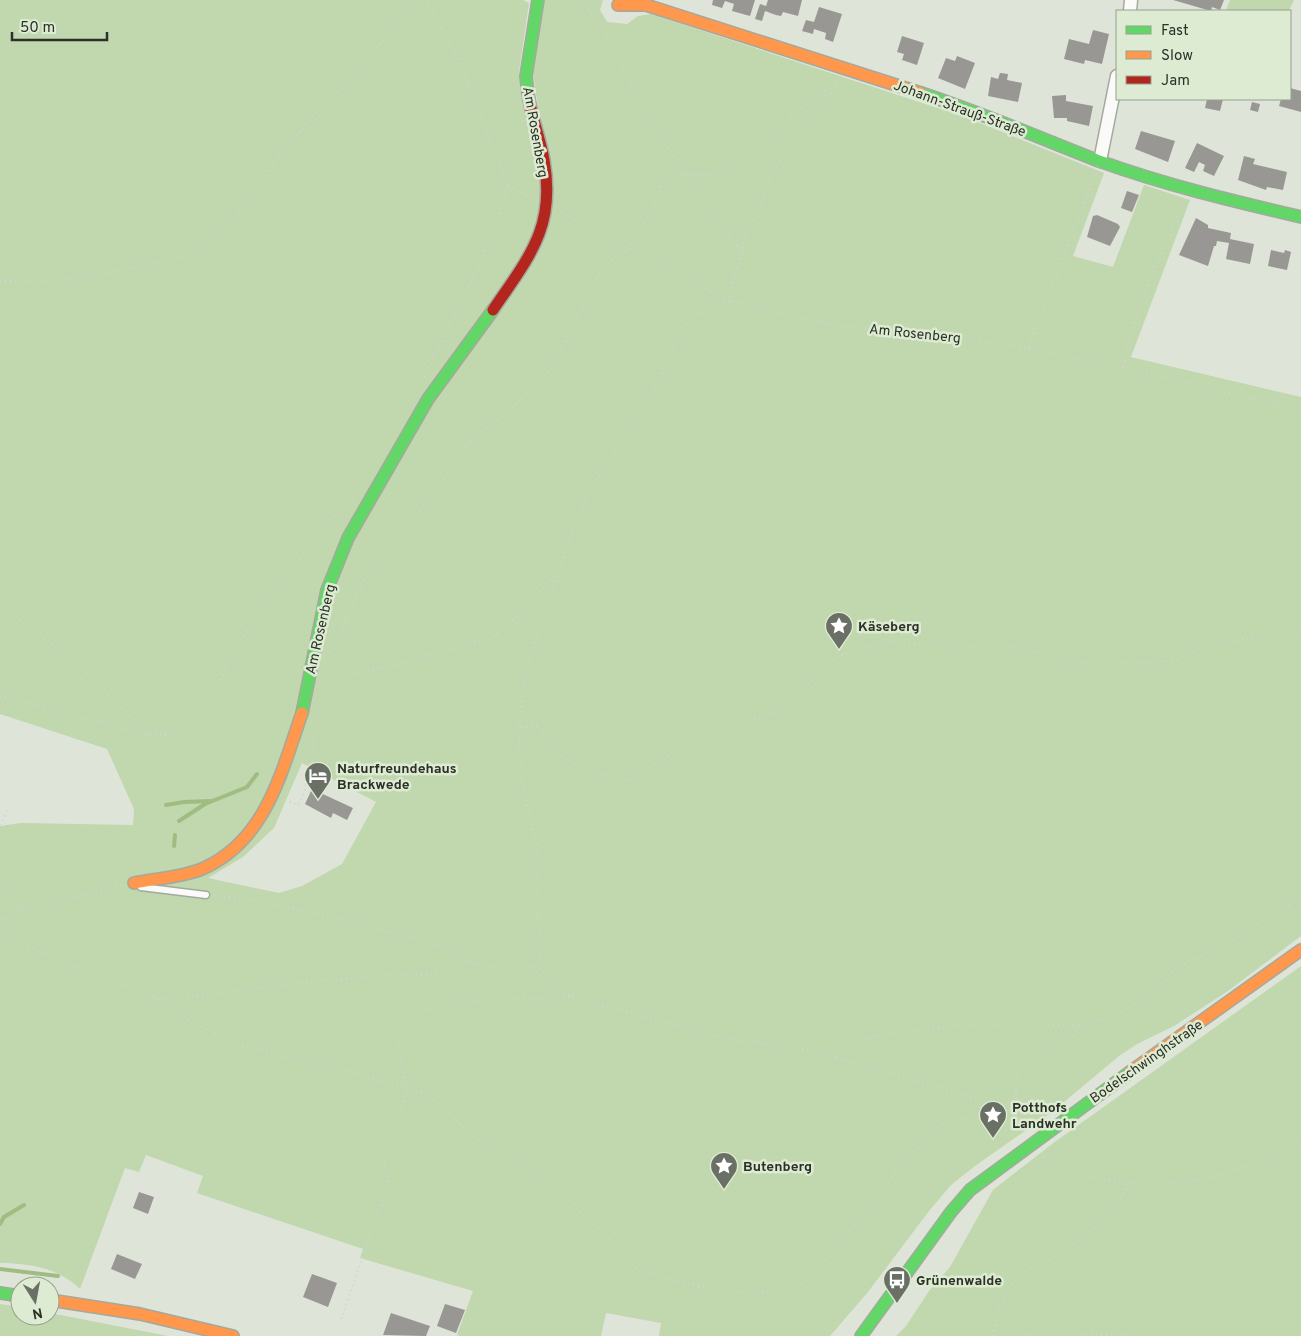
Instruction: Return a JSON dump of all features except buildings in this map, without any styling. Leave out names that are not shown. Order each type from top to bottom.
[{"type":"street","name":"Am Rosenberg","points":[[134,883],[201,868],[232,850],[258,822],[276,786],[306,701],[311,665],[327,590],[348,538],[428,399],[525,263],[540,236],[547,205],[544,160],[530,110],[526,76],[538,0]]},
{"type":"street","name":"Johann-Strauß-Straße","points":[[618,4],[646,5],[848,68],[970,109],[1100,162],[1188,190],[1301,217]]},
{"type":"street","points":[[1100,162],[1116,81]]},
{"type":"street","name":"Bodelschwinghstraße","points":[[861,1336],[951,1212],[970,1190],[1035,1140],[1301,950]]},
{"type":"street","points":[[60,1302],[140,1314],[233,1336]]},
{"type":"lane","points":[[134,883],[143,888],[206,895]]},
{"type":"path","points":[[0,282],[54,280],[88,276],[155,263],[174,256],[187,257],[210,243],[214,228],[231,223],[251,193],[265,181],[279,153],[296,138],[327,100],[361,70],[412,0]]},
{"type":"path","points":[[423,379],[482,261],[508,186],[461,64],[426,0]]},
{"type":"path","points":[[583,0],[614,48],[655,129],[742,254]]},
{"type":"path","points":[[570,997],[552,984],[539,967],[538,847],[520,779],[524,683],[556,574],[572,529],[595,482],[655,388],[682,328],[695,315],[730,301],[731,288],[742,254],[746,232],[758,212],[771,172],[807,128],[848,68]]},
{"type":"path","points":[[311,665],[333,650],[362,583],[416,517],[473,438],[518,403],[550,369],[603,266],[628,248],[654,207],[663,182],[676,175],[727,173],[746,159],[818,93],[836,86]]},
{"type":"path","points":[[1028,348],[1100,162]]},
{"type":"path","points":[[508,186],[547,205]]},
{"type":"path","points":[[1123,367],[1132,322],[1148,280],[1188,190]]},
{"type":"path","name":"Am Rosenberg","points":[[547,205],[730,301],[827,324],[949,336],[1028,348],[1123,367],[1232,394],[1301,408]]},
{"type":"path","points":[[0,696],[150,735],[166,735],[183,725],[214,693],[240,641],[273,593],[327,524]]},
{"type":"path","points":[[311,665],[338,677],[400,664],[491,638],[516,619],[556,574]]},
{"type":"path","points":[[0,605],[79,664],[150,735]]},
{"type":"path","points":[[521,727],[539,727],[558,755],[589,772],[600,776],[605,774],[613,779],[624,781],[642,774],[656,762],[673,752],[696,745],[749,720],[774,713],[794,698],[835,658],[855,648],[892,641],[913,644],[931,642],[961,646],[999,646],[1026,649],[1068,662],[1126,664],[1177,660],[1209,644],[1301,632]]},
{"type":"path","points":[[298,806],[308,783],[315,750],[314,724]]},
{"type":"path","points":[[0,825],[8,811]]},
{"type":"path","points":[[0,880],[21,911]]},
{"type":"path","points":[[0,919],[21,911],[134,883]]},
{"type":"path","points":[[206,895],[246,899],[348,920],[423,941],[451,950],[462,959],[504,970],[539,967]]},
{"type":"path","points":[[835,1058],[850,1043],[905,1032],[974,1024],[1081,1025],[1102,1020],[1126,1009],[1152,993],[1170,974],[1189,961],[1223,946],[1280,910],[1301,900]]},
{"type":"path","points":[[0,935],[159,1000],[195,1024],[238,1044],[277,1055],[331,1066],[422,1092],[440,1105],[467,1132],[535,1173],[570,1200],[593,1224],[602,1230],[625,1260],[641,1271],[682,1283],[751,1294],[785,1290],[799,1285],[818,1272],[910,1155],[949,1120],[992,1118],[1006,1111]]},
{"type":"path","points":[[159,1000],[309,982],[389,975],[434,974],[450,970],[462,959]]},
{"type":"path","points":[[341,1319],[388,1186],[383,1152],[397,1123],[408,1089],[398,1041],[406,1024],[422,1011],[455,1003],[570,997],[724,1038],[805,1049],[965,1095],[1016,1114],[1026,1124],[1044,1155],[1057,1169],[1128,1182],[1175,1183],[1209,1178],[1257,1163],[1301,1142]]},
{"type":"path","points":[[1016,1114],[1016,1076],[1035,1052],[1076,1034],[1081,1025]]},
{"type":"path","points":[[994,1336],[994,1326],[1012,1284],[1021,1275],[1063,1251],[1088,1233],[1119,1203],[1126,1192],[1128,1182]]},
{"type":"path","points":[[1006,1336],[1019,1332],[1042,1336]]},
{"type":"path","points":[[1066,1336],[1104,1334],[1132,1336]]},
{"type":"green space","points":[[0,0],[523,0],[529,3],[519,72],[523,99],[538,107],[533,73],[545,0],[603,0],[600,10],[607,22],[627,24],[638,16],[651,14],[968,118],[1104,173],[1073,256],[1113,267],[1144,185],[1190,200],[1131,357],[1301,397],[1301,936],[1228,991],[1174,1026],[1137,1044],[1119,1056],[1052,1112],[951,1185],[868,1292],[830,1336],[659,1336],[661,1323],[606,1313],[601,1336],[460,1336],[457,1335],[473,1291],[360,1258],[363,1249],[197,1193],[203,1176],[146,1155],[139,1172],[125,1168],[80,1289],[63,1276],[43,1268],[0,1263],[0,826],[21,823],[133,825],[134,809],[107,749],[0,714]],"holes":[[[302,763],[376,802],[342,864],[302,886],[279,893],[208,878],[243,857],[274,828]]]},
{"type":"green space","points":[[1230,0],[1294,0],[1289,10],[1226,10]]},
{"type":"green space","points":[[1301,966],[1301,1336],[896,1336],[906,1326],[929,1291],[950,1267],[993,1190],[1056,1141]]},
{"type":"green space","points":[[0,1304],[10,1306],[10,1326],[60,1326],[60,1315],[168,1336],[0,1336]]},
{"type":"waterway","points":[[179,821],[205,804],[247,787],[257,774]]},
{"type":"waterway","points":[[166,805],[211,801]]},
{"type":"waterway","points":[[174,846],[175,835]]},
{"type":"waterway","points":[[0,1224],[4,1217],[24,1205]]},
{"type":"waterway","points":[[0,1269],[58,1276]]},
{"type":"traffic: fast","points":[[528,93],[526,76],[538,0]]},
{"type":"traffic: fast","points":[[921,93],[989,117],[1124,170],[1199,192],[1301,217]]},
{"type":"traffic: fast","points":[[302,713],[327,590],[348,538],[428,399],[493,310]]},
{"type":"traffic: fast","points":[[861,1336],[951,1212],[970,1190],[1130,1072]]},
{"type":"traffic: fast","points":[[0,1293],[10,1294]]},
{"type":"traffic: slow","points":[[618,5],[646,5],[921,93]]},
{"type":"traffic: slow","points":[[134,883],[177,876],[202,869],[224,857],[242,841],[268,803],[287,759],[302,713]]},
{"type":"traffic: slow","points":[[1130,1072],[1301,950]]},
{"type":"traffic: slow","points":[[60,1302],[140,1314],[233,1336]]},
{"type":"traffic: jam","points":[[493,310],[528,257],[543,223],[547,184],[544,160],[528,93]]},
{"type":"place","name":"Käseberg","points":[[839,650]]},
{"type":"place","name":"Naturfreundehaus Brackwede","points":[[318,800]]},
{"type":"place","name":"Potthofs Landwehr","points":[[993,1139]]},
{"type":"place","name":"Butenberg","points":[[724,1190]]},
{"type":"place","name":"Grünenwalde","points":[[897,1304]]}]
